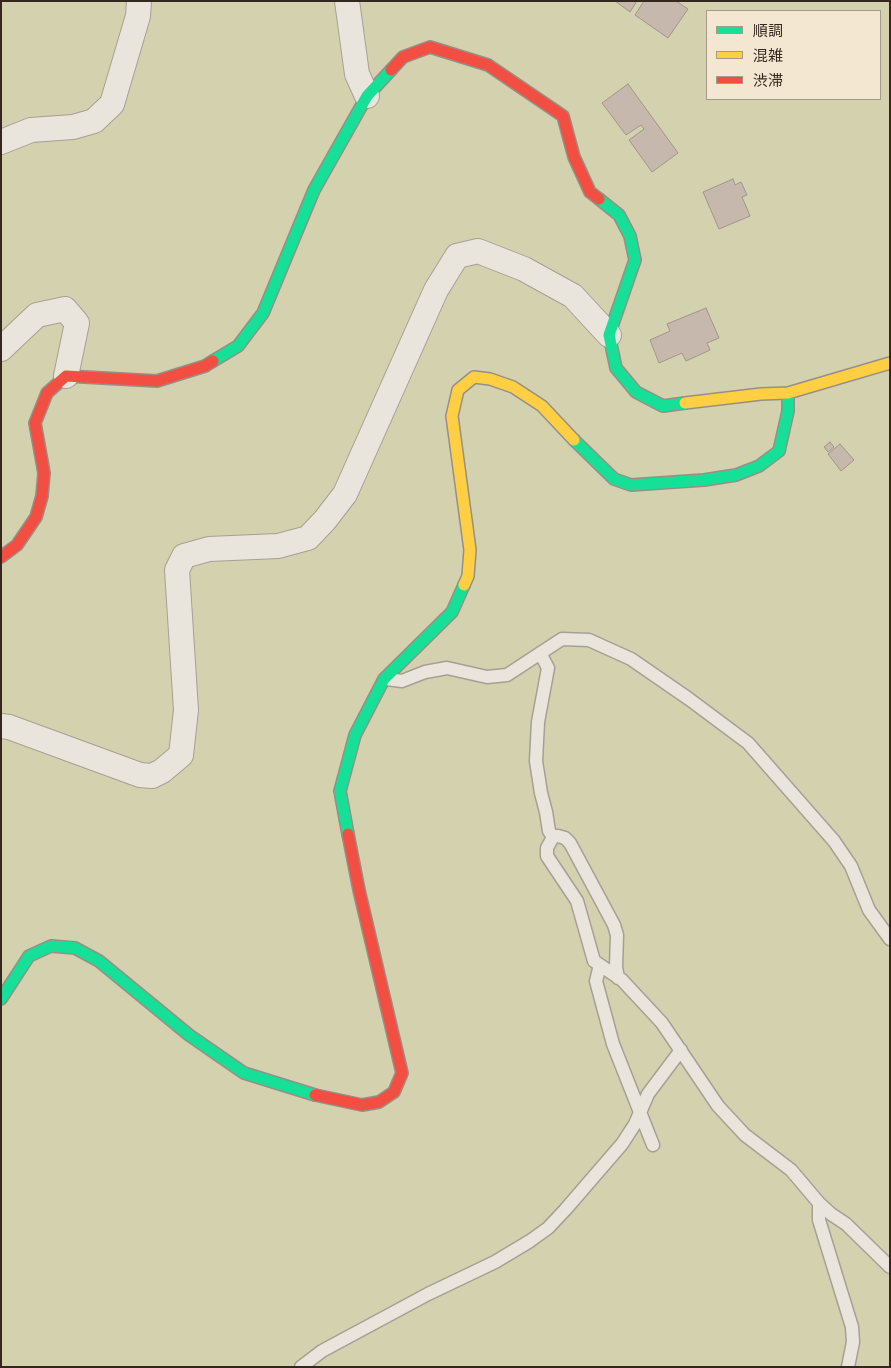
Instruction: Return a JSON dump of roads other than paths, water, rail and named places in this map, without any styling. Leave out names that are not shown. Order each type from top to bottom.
[{"type":"street","points":[[1,142],[31,130],[73,128],[94,121],[112,104],[138,16],[139,1]]},
{"type":"street","points":[[347,1],[358,74],[367,96]]},
{"type":"street","points":[[66,376],[157,381],[205,366],[238,346],[263,313],[314,190],[367,96],[403,57],[430,47],[488,65],[563,116],[574,157],[590,192],[619,214],[630,236],[635,260],[609,335]]},
{"type":"street","points":[[1,726],[9,727],[140,775],[152,776],[162,771],[181,755],[186,710],[177,570],[184,556],[209,549],[278,546],[308,538],[325,520],[345,494],[436,290],[457,256],[478,251],[524,269],[573,296],[609,335],[616,368],[636,392],[663,406],[761,394],[788,393],[890,363]]},
{"type":"street","points":[[1,348],[37,315],[65,309],[77,323],[66,376],[47,393],[36,423],[44,473],[42,496],[36,517],[17,545],[1,556]]},
{"type":"street","points":[[1,998],[29,956],[51,946],[75,948],[99,961],[189,1035],[244,1073],[322,1097],[362,1105],[379,1102],[394,1092],[402,1074],[359,890],[340,791],[355,735],[384,679],[452,612],[468,576],[470,550],[452,416],[458,390],[474,377],[490,379],[513,387],[542,406],[599,466],[614,479],[630,485],[720,478],[736,475],[759,466],[779,451],[788,411],[788,393]]},
{"type":"lane","points":[[384,679],[402,681],[425,672],[447,668],[487,677],[507,675],[562,639],[589,640],[631,658],[748,743],[834,842],[851,866],[869,910],[890,939]]},
{"type":"lane","points":[[540,653],[548,668],[538,722],[536,761],[549,831],[553,837]]},
{"type":"lane","points":[[553,837],[547,848],[547,856],[577,901],[594,961],[618,978],[662,1023],[724,1114],[745,1135],[791,1170],[819,1203],[846,1224],[890,1267]]},
{"type":"lane","points":[[553,837],[564,838],[570,843],[614,924],[617,935],[616,967],[618,978]]},
{"type":"lane","points":[[600,965],[596,981],[613,1044],[653,1146]]},
{"type":"lane","points":[[301,1367],[322,1351],[428,1294],[495,1262],[536,1237],[566,1210],[622,1144],[648,1094],[681,1050]]},
{"type":"lane","points":[[819,1203],[819,1220],[852,1327],[848,1367]]}]
